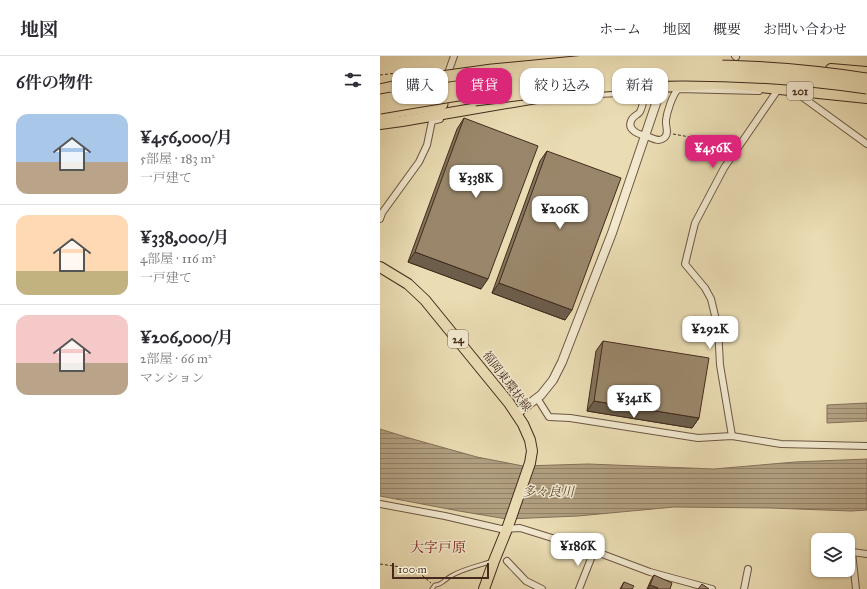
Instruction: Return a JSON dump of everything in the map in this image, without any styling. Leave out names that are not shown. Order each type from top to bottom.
[{"type":"highway","points":[[380,90],[441,77],[492,70],[617,58],[652,57],[734,61],[786,70]]},
{"type":"highway","points":[[380,100],[498,80],[626,68],[698,66],[730,67],[786,70],[867,79]]},
{"type":"highway","points":[[380,108],[531,85],[610,77],[715,75],[794,80],[867,88]]},
{"type":"highway","points":[[380,116],[393,112],[442,104],[563,89],[674,81],[751,79],[752,77]]},
{"type":"main road","name":"201","points":[[380,97],[508,74],[670,60],[737,59],[867,72]]},
{"type":"main road","name":"201","points":[[668,87],[713,84],[731,87],[867,98]]},
{"type":"main road","name":"201","points":[[380,124],[564,93],[612,90]]},
{"type":"main road","name":"福岡東環状線","points":[[380,267],[408,284],[425,300],[509,403],[523,424],[530,440],[532,451],[530,463],[484,589]]},
{"type":"street","points":[[448,73],[454,56]]},
{"type":"street","points":[[380,219],[382,213],[419,162],[427,145],[432,121],[557,96],[640,92],[644,98],[640,112],[632,118],[630,123],[631,128],[635,132],[659,140],[664,138],[667,133],[666,122],[673,95],[678,89],[731,87],[793,93],[802,96],[867,144]]},
{"type":"street","points":[[732,436],[720,365],[718,328],[711,299],[705,288],[686,264],[695,224],[724,168],[776,91]]},
{"type":"street","points":[[516,414],[541,395],[553,380],[562,362],[612,233],[655,104]]},
{"type":"street","points":[[537,398],[549,417],[570,418],[698,438],[732,436],[781,444],[867,446]]},
{"type":"street","points":[[380,504],[445,516],[501,529],[508,526],[520,528],[594,551],[650,572],[712,589]]},
{"type":"street","points":[[579,589],[594,551]]},
{"type":"street","points":[[855,553],[867,554]]},
{"type":"street","points":[[507,561],[526,580],[542,589]]},
{"type":"street","points":[[744,589],[748,569]]},
{"type":"street","points":[[854,577],[856,589]]},
{"type":"lane","points":[[731,87],[737,59]]},
{"type":"lane","points":[[432,589],[451,576],[465,569],[494,561]]},
{"type":"path","points":[[380,75],[392,74]]},
{"type":"path","points":[[667,133],[701,139],[742,142]]},
{"type":"path","points":[[380,564],[415,569],[435,586]]},
{"type":"water","points":[[867,403],[867,421],[827,423],[827,405]]},
{"type":"water","name":"多々良川","points":[[380,429],[477,457],[523,466],[588,464],[714,469],[795,462],[867,459],[867,510],[851,511],[674,507],[578,516],[507,519],[380,496]]},
{"type":"building","points":[[464,118],[538,146],[488,279],[415,252]]},
{"type":"building","points":[[547,151],[621,178],[572,310],[499,283]]},
{"type":"building","points":[[603,341],[709,358],[699,418],[594,401]]},
{"type":"building","points":[[654,575],[672,583],[670,589],[657,589],[658,588],[650,585]]},
{"type":"building","points":[[624,582],[634,586],[632,589],[621,589]]},
{"type":"building","points":[[702,584],[709,589],[698,589]]},
{"type":"district","name":"大字戸原","points":[[438,547]]}]
